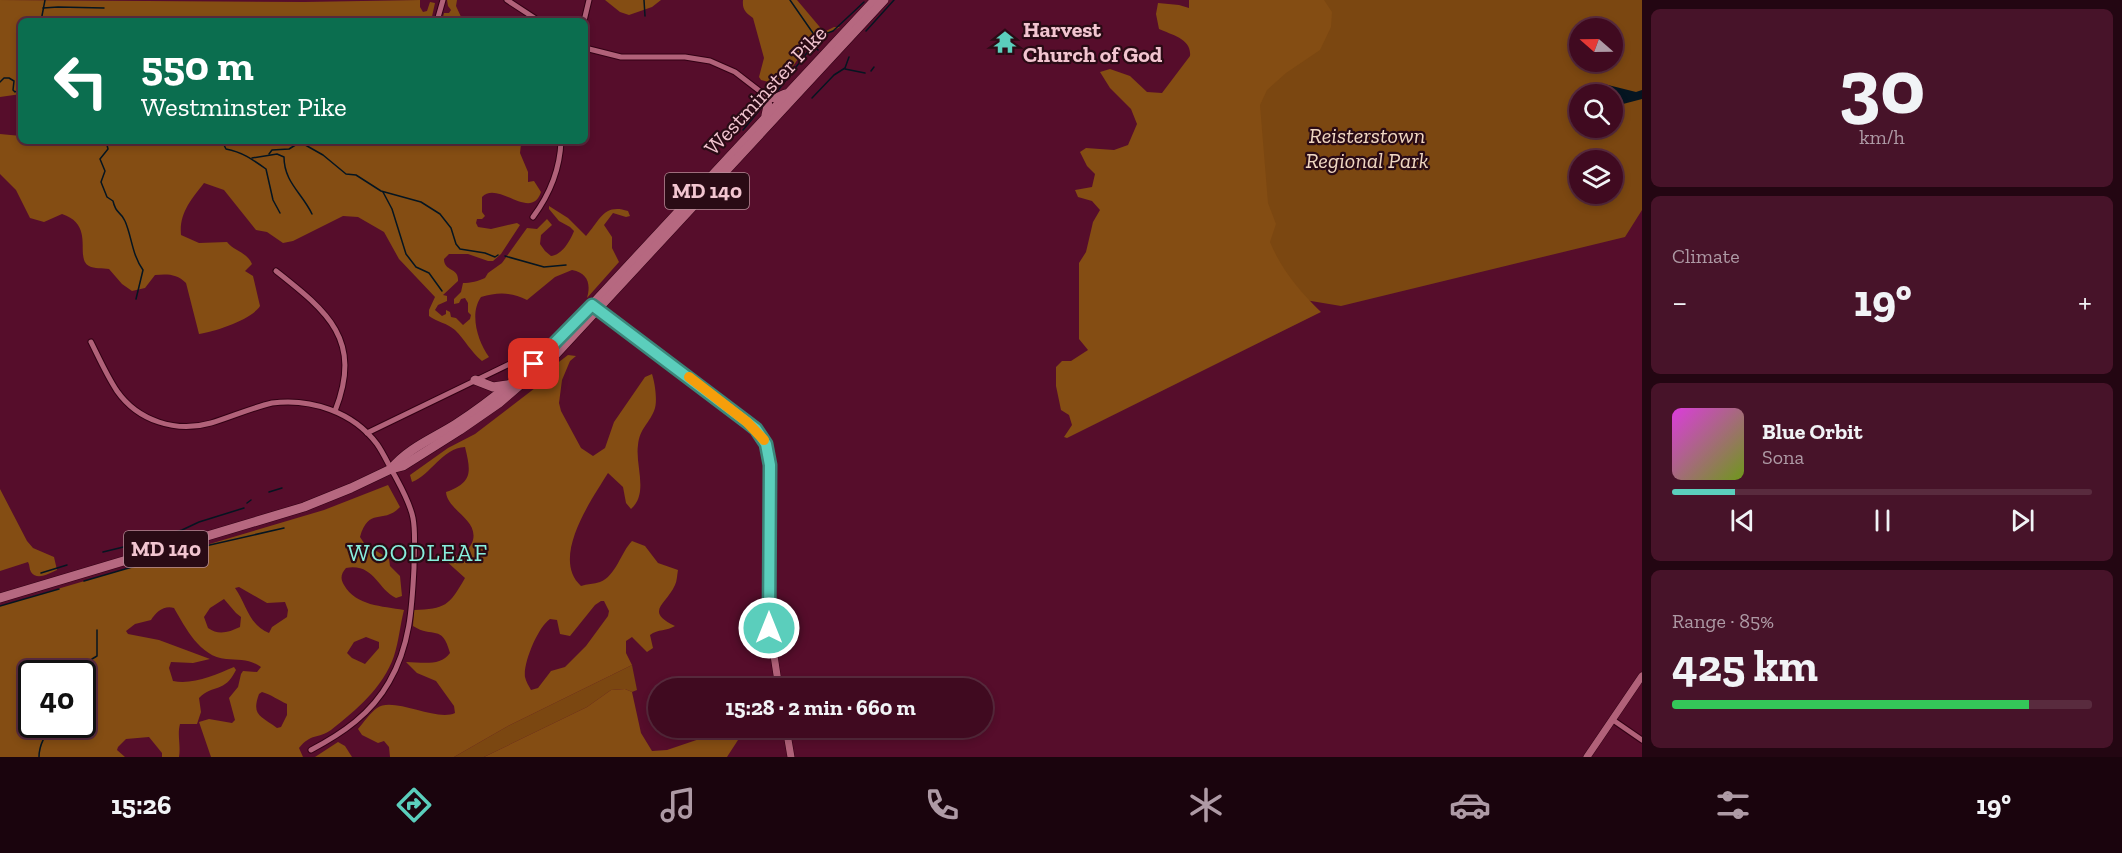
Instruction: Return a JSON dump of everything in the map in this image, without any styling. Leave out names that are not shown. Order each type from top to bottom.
[{"type":"highway","name":"Westminster Pike","points":[[0,598],[304,507],[391,469],[403,466],[460,430],[499,403],[557,353],[595,307],[875,0]]},
{"type":"highway","name":"Westminster Pike","points":[[391,469],[400,458],[455,425],[551,349],[595,307],[884,0]]},
{"type":"highway","points":[[764,120],[768,106],[766,96],[776,98],[788,93]]},
{"type":"highway","points":[[475,380],[493,387],[509,384]]},
{"type":"street","points":[[438,18],[443,0]]},
{"type":"street","points":[[507,0],[534,18]]},
{"type":"street","points":[[585,18],[589,0]]},
{"type":"street","points":[[588,49],[621,57],[685,57],[710,61],[735,72],[766,96]]},
{"type":"street","points":[[533,217],[547,197],[556,174],[561,144]]},
{"type":"street","points":[[276,271],[324,311],[339,338],[344,358],[345,378],[335,411]]},
{"type":"street","points":[[595,307],[756,429],[766,444],[770,465],[769,623],[777,678]]},
{"type":"street","points":[[91,342],[122,397],[144,415],[169,425],[186,427],[202,425],[261,406],[282,402],[312,404],[335,411],[354,422],[378,445],[410,508],[414,531],[412,606],[406,644],[390,681],[375,703],[351,726],[312,750]]},
{"type":"street","points":[[367,433],[522,357]]},
{"type":"street","points":[[1587,757],[1642,676]]},
{"type":"street","points":[[1612,720],[1642,740]]},
{"type":"street","points":[[788,738],[791,757]]},
{"type":"green space","name":"Reisterstown Regional Park","points":[[1261,0],[1642,0],[1642,210],[1625,237],[1341,306],[1299,299],[1194,179]]},
{"type":"green space","points":[[632,665],[637,690],[632,692],[625,689],[611,690],[587,707],[484,757],[454,757],[508,726]]},
{"type":"shaded area","points":[[0,0],[304,2],[420,0],[423,12],[427,11],[430,2],[435,3],[432,18],[18,18],[18,94],[0,97]]},
{"type":"shaded area","points":[[447,0],[457,0],[456,6],[462,18],[443,18],[444,13],[449,13],[451,10]]},
{"type":"shaded area","points":[[605,0],[661,0],[652,7],[629,15],[620,12]]},
{"type":"shaded area","points":[[743,0],[797,0],[824,32],[840,27],[807,46],[780,85],[761,80],[759,77],[764,58],[753,18],[745,11]]},
{"type":"shaded area","points":[[1189,0],[1324,0],[1332,12],[1331,27],[1320,50],[1286,73],[1267,90],[1260,105],[1268,203],[1276,224],[1270,242],[1292,280],[1321,312],[1067,438],[1064,437],[1072,425],[1069,415],[1061,410],[1056,386],[1056,367],[1062,361],[1071,361],[1088,350],[1079,339],[1079,263],[1086,252],[1093,222],[1100,210],[1092,201],[1078,197],[1075,190],[1092,187],[1095,174],[1087,166],[1080,152],[1086,148],[1114,150],[1128,145],[1137,124],[1131,109],[1110,88],[1100,72],[1110,69],[1130,76],[1147,92],[1162,93],[1190,56],[1190,50],[1180,38],[1159,29],[1156,14],[1158,3],[1189,8]]},
{"type":"shaded area","points":[[0,134],[18,136],[18,144],[521,144],[520,153],[528,172],[528,182],[534,181],[541,192],[536,200],[530,203],[497,193],[489,193],[482,197],[482,212],[485,216],[477,219],[476,223],[478,227],[491,229],[517,223],[520,225],[501,254],[493,261],[468,254],[449,254],[444,259],[446,266],[456,273],[458,281],[443,295],[447,296],[447,301],[438,305],[435,310],[442,316],[446,314],[446,310],[450,312],[451,317],[456,318],[463,325],[471,315],[468,312],[468,303],[465,298],[454,304],[454,299],[461,292],[463,283],[485,278],[502,263],[527,228],[537,229],[547,219],[552,225],[541,235],[540,244],[551,256],[559,253],[565,247],[574,231],[559,221],[549,206],[568,218],[586,236],[608,211],[620,209],[628,211],[630,216],[613,213],[604,225],[612,237],[612,248],[619,262],[587,298],[589,288],[585,276],[572,270],[555,277],[527,300],[515,295],[504,294],[481,297],[477,304],[476,328],[481,344],[489,357],[482,361],[455,330],[429,316],[429,310],[435,297],[399,259],[384,232],[358,217],[343,216],[293,241],[283,243],[267,232],[256,230],[224,190],[204,183],[184,213],[181,235],[199,243],[227,242],[247,257],[252,264],[245,271],[253,276],[260,306],[241,320],[223,328],[199,334],[186,283],[183,280],[172,275],[155,275],[145,288],[132,291],[122,284],[109,269],[91,267],[85,262],[82,233],[72,219],[62,214],[44,222],[30,218],[16,190],[0,174]]},
{"type":"shaded area","points":[[568,355],[576,356],[570,361],[562,380],[559,403],[581,448],[593,456],[605,448],[614,422],[645,377],[652,374],[656,403],[652,416],[642,430],[639,439],[640,487],[636,503],[631,509],[626,503],[623,487],[608,473],[577,529],[570,560],[573,574],[581,586],[598,583],[610,575],[632,541],[645,546],[658,563],[678,570],[675,585],[659,612],[666,621],[675,626],[650,635],[653,648],[647,652],[632,637],[626,641],[626,653],[632,665],[508,726],[454,757],[390,757],[389,747],[384,741],[378,743],[362,735],[358,729],[377,708],[393,705],[437,714],[455,713],[454,706],[436,681],[417,673],[406,662],[436,662],[450,653],[444,638],[440,635],[413,626],[414,610],[440,607],[455,595],[465,578],[445,560],[466,552],[473,540],[471,526],[451,504],[446,492],[461,484],[468,475],[465,447],[450,452],[419,479],[412,482],[410,475],[448,448],[475,434],[535,388],[551,368]],"holes":[[[604,601],[609,611],[608,616],[586,646],[565,667],[551,671],[538,688],[531,690],[525,677],[526,663],[536,637],[545,623],[550,619],[557,620],[560,634],[570,636],[595,605]]]},
{"type":"shaded area","points":[[388,485],[400,507],[388,515],[368,522],[360,537],[364,543],[389,559],[390,566],[400,576],[402,596],[396,598],[390,594],[363,569],[346,568],[342,574],[344,585],[355,597],[379,606],[404,610],[394,656],[376,688],[359,706],[331,730],[303,743],[299,748],[303,757],[211,757],[199,722],[209,719],[232,723],[235,720],[229,698],[238,687],[241,674],[243,671],[257,672],[261,667],[249,661],[226,659],[208,653],[194,640],[174,608],[167,607],[155,614],[151,620],[135,624],[126,631],[128,634],[159,640],[210,659],[193,663],[171,662],[169,668],[173,681],[188,682],[234,667],[236,670],[227,682],[204,693],[199,698],[201,712],[197,724],[180,724],[179,757],[162,757],[162,753],[149,737],[126,739],[117,750],[125,757],[0,757],[0,606],[324,510]],"holes":[[[239,587],[267,603],[285,602],[288,610],[287,617],[272,627],[269,633],[262,629],[252,619],[235,588]],[[224,599],[241,617],[240,627],[220,633],[208,628],[204,617],[210,608]],[[366,637],[379,642],[379,648],[365,664],[347,653],[354,642]],[[262,692],[287,704],[287,715],[281,727],[277,728],[259,715],[256,707],[259,694]]]},
{"type":"shaded area","points":[[0,489],[27,541],[33,548],[54,557],[57,570],[44,576],[37,576],[31,572],[28,562],[0,571]]},
{"type":"shaded area","points":[[625,689],[632,692],[641,733],[652,751],[667,750],[702,738],[735,738],[738,740],[727,757],[484,757],[587,707],[611,690]]},
{"type":"shaded area","points":[[338,742],[345,746],[352,757],[315,757]]},
{"type":"water","points":[[1623,89],[1636,92],[1642,90],[1642,99],[1623,104]]},
{"type":"waterway","points":[[42,18],[45,0]]},
{"type":"waterway","points":[[644,0],[645,16]]},
{"type":"waterway","points":[[790,0],[815,36]]},
{"type":"waterway","points":[[866,31],[894,0]]},
{"type":"waterway","points":[[817,37],[833,31],[864,2]]},
{"type":"waterway","points":[[43,8],[104,8]]},
{"type":"waterway","points":[[776,93],[813,45],[816,37]]},
{"type":"waterway","points":[[813,45],[818,50]]},
{"type":"waterway","points":[[812,98],[834,75],[845,68],[849,57]]},
{"type":"waterway","points":[[871,71],[874,67]]},
{"type":"waterway","points":[[845,69],[865,73]]},
{"type":"waterway","points":[[0,82],[4,78],[9,78],[14,81],[13,90],[15,92],[18,90]]},
{"type":"waterway","points":[[743,130],[762,107]]},
{"type":"waterway","points":[[107,144],[108,149],[100,159],[105,171],[101,182],[107,197],[113,201],[125,221],[143,270],[136,299]]},
{"type":"waterway","points":[[224,144],[226,149],[247,156],[266,169],[273,200],[280,213]]},
{"type":"waterway","points":[[269,154],[272,150],[289,149],[297,144]]},
{"type":"waterway","points":[[304,144],[323,155],[346,174],[356,175],[381,191],[421,202],[440,214],[451,228],[460,249],[495,257],[498,255]]},
{"type":"waterway","points":[[252,158],[277,154],[284,157],[287,174],[312,214]]},
{"type":"waterway","points":[[383,192],[392,209],[406,254],[416,267],[429,273],[442,291]]},
{"type":"waterway","points":[[505,256],[544,267],[566,265]]},
{"type":"waterway","points":[[269,492],[282,488]]},
{"type":"waterway","points":[[247,503],[251,500]]},
{"type":"waterway","points":[[157,538],[244,508]]},
{"type":"waterway","points":[[84,581],[201,547],[284,528]]},
{"type":"waterway","points":[[103,552],[152,540]]},
{"type":"waterway","points":[[41,573],[67,565]]},
{"type":"waterway","points":[[0,606],[59,589]]},
{"type":"waterway","points":[[91,660],[97,656],[97,630]]},
{"type":"waterway","points":[[39,757],[44,738]]},
{"type":"slow traffic","points":[[689,377],[730,407],[756,429],[764,440]]},
{"type":"place","name":"Harvest Church of God","points":[[1005,42]]},
{"type":"district","name":"WOODLEAF","points":[[418,553]]},
{"type":"route","points":[[534,364],[592,305],[730,407],[756,429],[766,444],[770,465],[769,628]]}]
